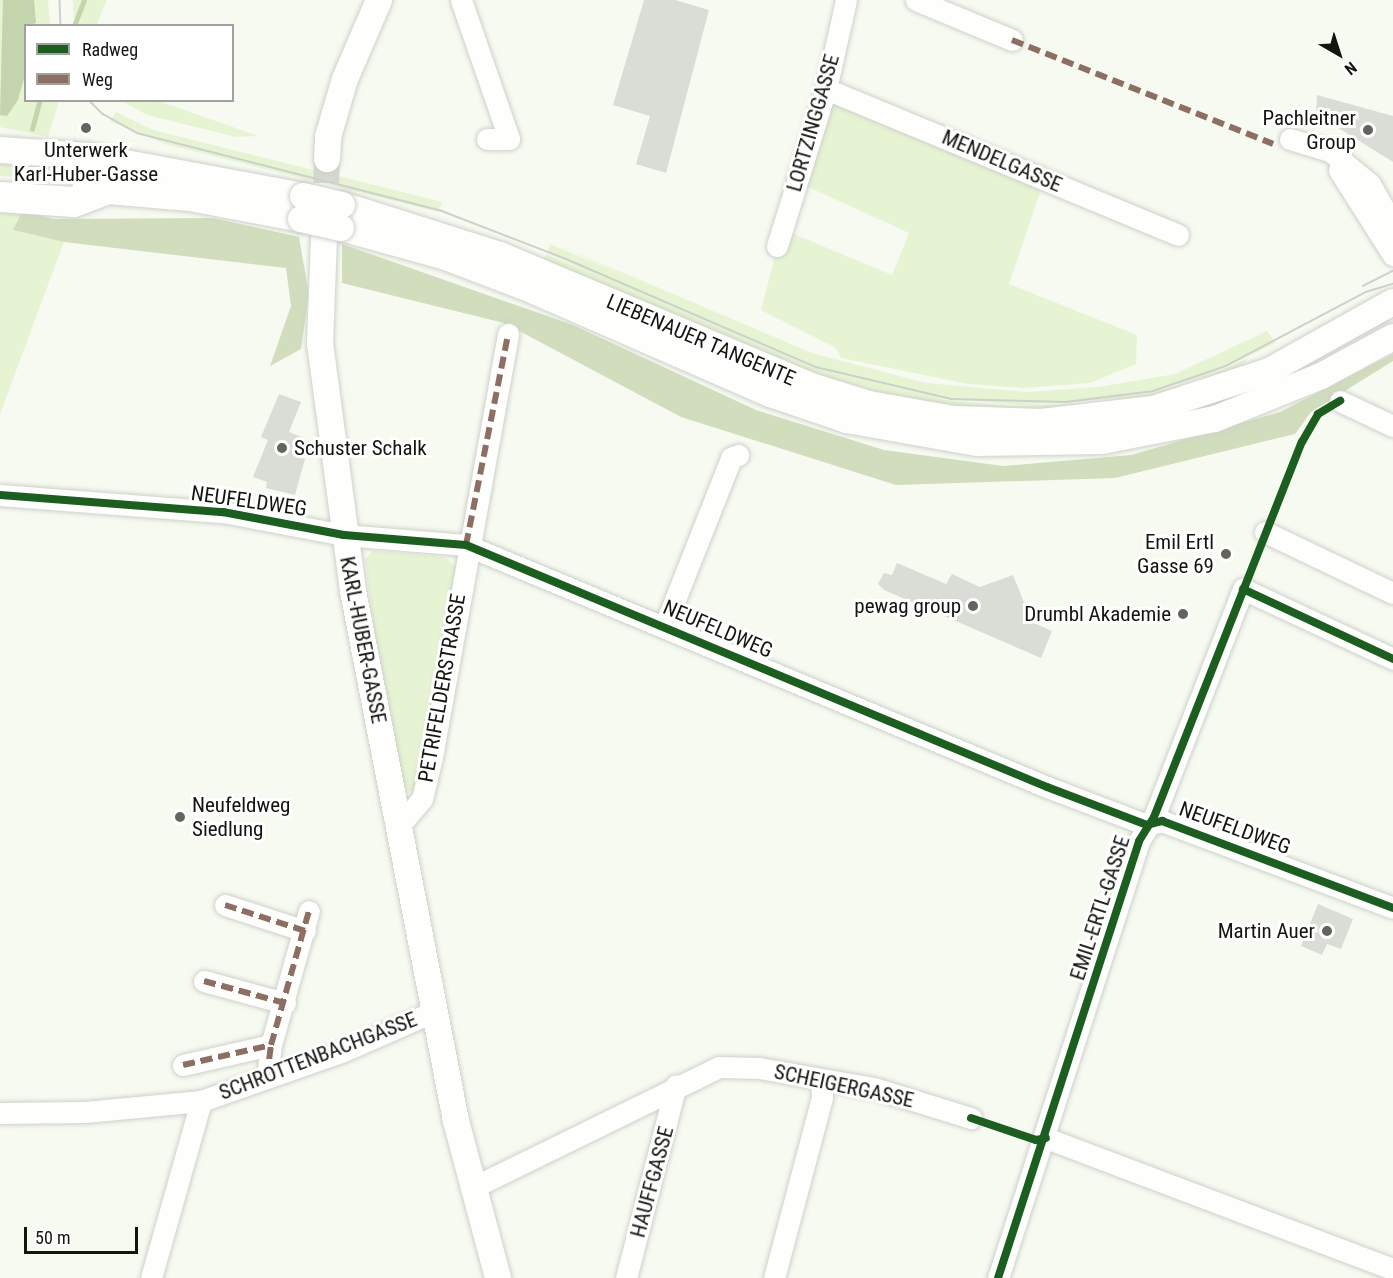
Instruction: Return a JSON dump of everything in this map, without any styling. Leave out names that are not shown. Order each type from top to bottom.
[{"type":"highway","points":[[0,197],[74,202],[105,190]]},
{"type":"main road","points":[[327,159],[328,137],[345,79],[380,0]]},
{"type":"main road","points":[[0,138],[58,152]]},
{"type":"main road","name":"LIEBENAUER TANGENTE","points":[[0,150],[58,152],[302,208],[336,224],[446,257],[522,286],[781,398],[858,423],[978,443],[1102,441],[1215,419],[1321,376],[1393,337]]},
{"type":"main road","name":"LIEBENAUER TANGENTE","points":[[0,183],[302,208]]},
{"type":"main road","name":"LIEBENAUER TANGENTE","points":[[336,224],[500,255],[814,387],[869,404],[954,419],[1041,422],[1164,406],[1269,371],[1393,302]]},
{"type":"main road","name":"KARL-HUBER-GASSE","points":[[336,224],[320,343],[344,535],[399,826]]},
{"type":"main road","points":[[399,826],[472,1188],[498,1278]]},
{"type":"street","points":[[461,0],[509,139],[487,139]]},
{"type":"street","name":"LORTZINGGASSE","points":[[777,246],[826,89],[846,0]]},
{"type":"street","points":[[916,0],[1012,40]]},
{"type":"street","name":"MENDELGASSE","points":[[826,89],[1178,235]]},
{"type":"street","points":[[1290,139],[1314,143],[1370,184],[1393,225]]},
{"type":"street","points":[[1333,155],[1346,185],[1393,255]]},
{"type":"street","name":"PETRIFELDERSTRASSE","points":[[399,826],[422,799],[466,545],[508,334]]},
{"type":"street","points":[[1340,401],[1393,426]]},
{"type":"street","points":[[665,625],[731,458],[738,455]]},
{"type":"street","name":"NEUFELDWEG","points":[[0,495],[224,512],[344,535],[466,545],[665,625],[946,747],[1148,825],[1162,821],[1393,908]]},
{"type":"street","points":[[1266,532],[1393,593]]},
{"type":"street","name":"EMIL-ERTL-GASSE","points":[[998,1278],[1148,825],[1243,589],[1393,659]]},
{"type":"street","points":[[225,905],[307,921],[271,1045],[267,1077]]},
{"type":"street","points":[[204,981],[285,1002]]},
{"type":"street","name":"SCHROTTENBACHGASSE","points":[[0,1113],[85,1112],[201,1101],[344,1051],[435,1011]]},
{"type":"street","points":[[183,1065],[271,1045]]},
{"type":"street","name":"SCHEIGERGASSE","points":[[472,1188],[676,1085],[719,1067],[759,1068],[874,1088],[971,1118]]},
{"type":"street","points":[[774,1278],[822,1097],[821,1080]]},
{"type":"street","name":"HAUFFGASSE","points":[[626,1278],[676,1085]]},
{"type":"street","name":"SCHROTTENBACHGASSE","points":[[152,1278],[201,1101]]},
{"type":"street","points":[[1046,1138],[1393,1269]]},
{"type":"shaded area","points":[[0,0],[48,0],[50,24],[24,24],[24,102],[59,102],[48,137],[0,127]]},
{"type":"shaded area","points":[[3,0],[34,0],[36,23],[24,24],[24,79],[18,100],[7,116],[0,115]]},
{"type":"shaded area","points":[[73,0],[107,0],[97,24],[74,24]]},
{"type":"shaded area","points":[[826,89],[1045,178],[1009,284],[1137,335],[1136,364],[1090,383],[1024,388],[968,384],[841,358],[836,348],[761,310],[782,229],[892,275],[909,233],[797,182]]},
{"type":"shaded area","points":[[124,102],[162,102],[258,136],[236,137],[147,115]]},
{"type":"shaded area","points":[[116,112],[153,130],[442,202],[438,212],[165,144],[110,121]]},
{"type":"shaded area","points":[[0,159],[110,171],[368,219],[530,274],[821,399],[946,428],[1059,430],[1155,416],[1257,383],[1329,350],[1385,316],[1388,322],[1262,387],[1157,420],[1059,434],[947,431],[820,403],[484,262],[369,226],[201,190],[0,176]]},
{"type":"shaded area","points":[[0,207],[23,210],[14,230],[64,242],[0,414]]},
{"type":"shaded area","points":[[23,210],[53,219],[213,218],[299,237],[309,295],[301,349],[270,366],[291,306],[286,268],[64,242],[13,230]]},
{"type":"shaded area","points":[[553,243],[812,353],[926,383],[1027,392],[1099,387],[1175,374],[1267,331],[1276,343],[1204,377],[1121,398],[1193,383],[1248,358],[1243,365],[1204,384],[1149,399],[1073,410],[947,405],[901,398],[799,369],[543,260],[546,254],[595,275],[547,253],[550,244],[642,283]],"holes":[[[919,397],[1024,405],[1121,398],[1097,403],[1009,406]]]},
{"type":"shaded area","points":[[342,244],[573,325],[756,410],[884,450],[1003,466],[1131,455],[1280,412],[1393,354],[1393,361],[1311,412],[1295,434],[1115,478],[896,485],[681,417],[504,323],[342,283]]},
{"type":"shaded area","points":[[373,551],[445,557],[456,568],[421,791],[406,791],[381,680],[365,559]]},
{"type":"building","points":[[644,0],[675,0],[709,10],[666,173],[636,164],[650,116],[613,105]]},
{"type":"building","name":"Pachleitner Group","points":[[1317,95],[1393,116],[1393,162],[1316,114]]},
{"type":"building","name":"Schuster Schalk","points":[[279,394],[301,402],[289,432],[304,438],[296,456],[305,459],[295,495],[266,488],[267,482],[253,477],[268,440],[261,437]]},
{"type":"building","name":"pewag group","points":[[897,563],[946,584],[952,574],[980,587],[1013,575],[1032,622],[1052,631],[1041,658],[884,590],[878,584],[884,573],[892,575]]},
{"type":"building","name":"Martin Auer","points":[[1318,904],[1353,919],[1341,949],[1327,944],[1322,955],[1301,946]]},
{"type":"waterway","points":[[75,24],[84,0]]},
{"type":"waterway","points":[[32,129],[39,102]]},
{"type":"tunnel","points":[[325,222],[327,159]]},
{"type":"tram line","points":[[60,0],[61,24]]},
{"type":"tram line","points":[[91,102],[103,114],[137,133],[442,211],[564,258],[816,367],[951,399],[1066,402],[1153,391],[1226,366],[1366,292],[1393,284]]},
{"type":"tram line","points":[[1363,286],[1393,271]]},
{"type":"marked path","points":[[1012,40],[1273,144]]},
{"type":"marked path","points":[[466,545],[508,334]]},
{"type":"marked path","points":[[225,905],[305,931]]},
{"type":"marked path","points":[[267,1077],[271,1045],[309,911]]},
{"type":"marked path","points":[[204,981],[285,1003]]},
{"type":"marked path","points":[[183,1065],[271,1045]]},
{"type":"cycle path","points":[[998,1278],[1139,841],[1154,817],[1302,442],[1318,414],[1340,401]]},
{"type":"cycle path","points":[[0,495],[223,512],[344,535],[466,545],[1047,787],[1147,825],[1162,821],[1393,908]]},
{"type":"cycle path","points":[[1243,589],[1393,659]]},
{"type":"cycle path","points":[[971,1118],[1036,1140],[1046,1138]]},
{"type":"place","name":"Unterwerk Karl-Huber-Gasse","points":[[86,128]]},
{"type":"place","name":"Pachleitner Group","points":[[1368,130]]},
{"type":"place","name":"Schuster Schalk","points":[[282,448]]},
{"type":"place","name":"Emil Ertl Gasse 69","points":[[1226,554]]},
{"type":"place","name":"pewag group","points":[[973,606]]},
{"type":"place","name":"Drumbl Akademie","points":[[1183,614]]},
{"type":"place","name":"Neufeldweg Siedlung","points":[[180,817]]},
{"type":"place","name":"Martin Auer","points":[[1327,931]]}]
